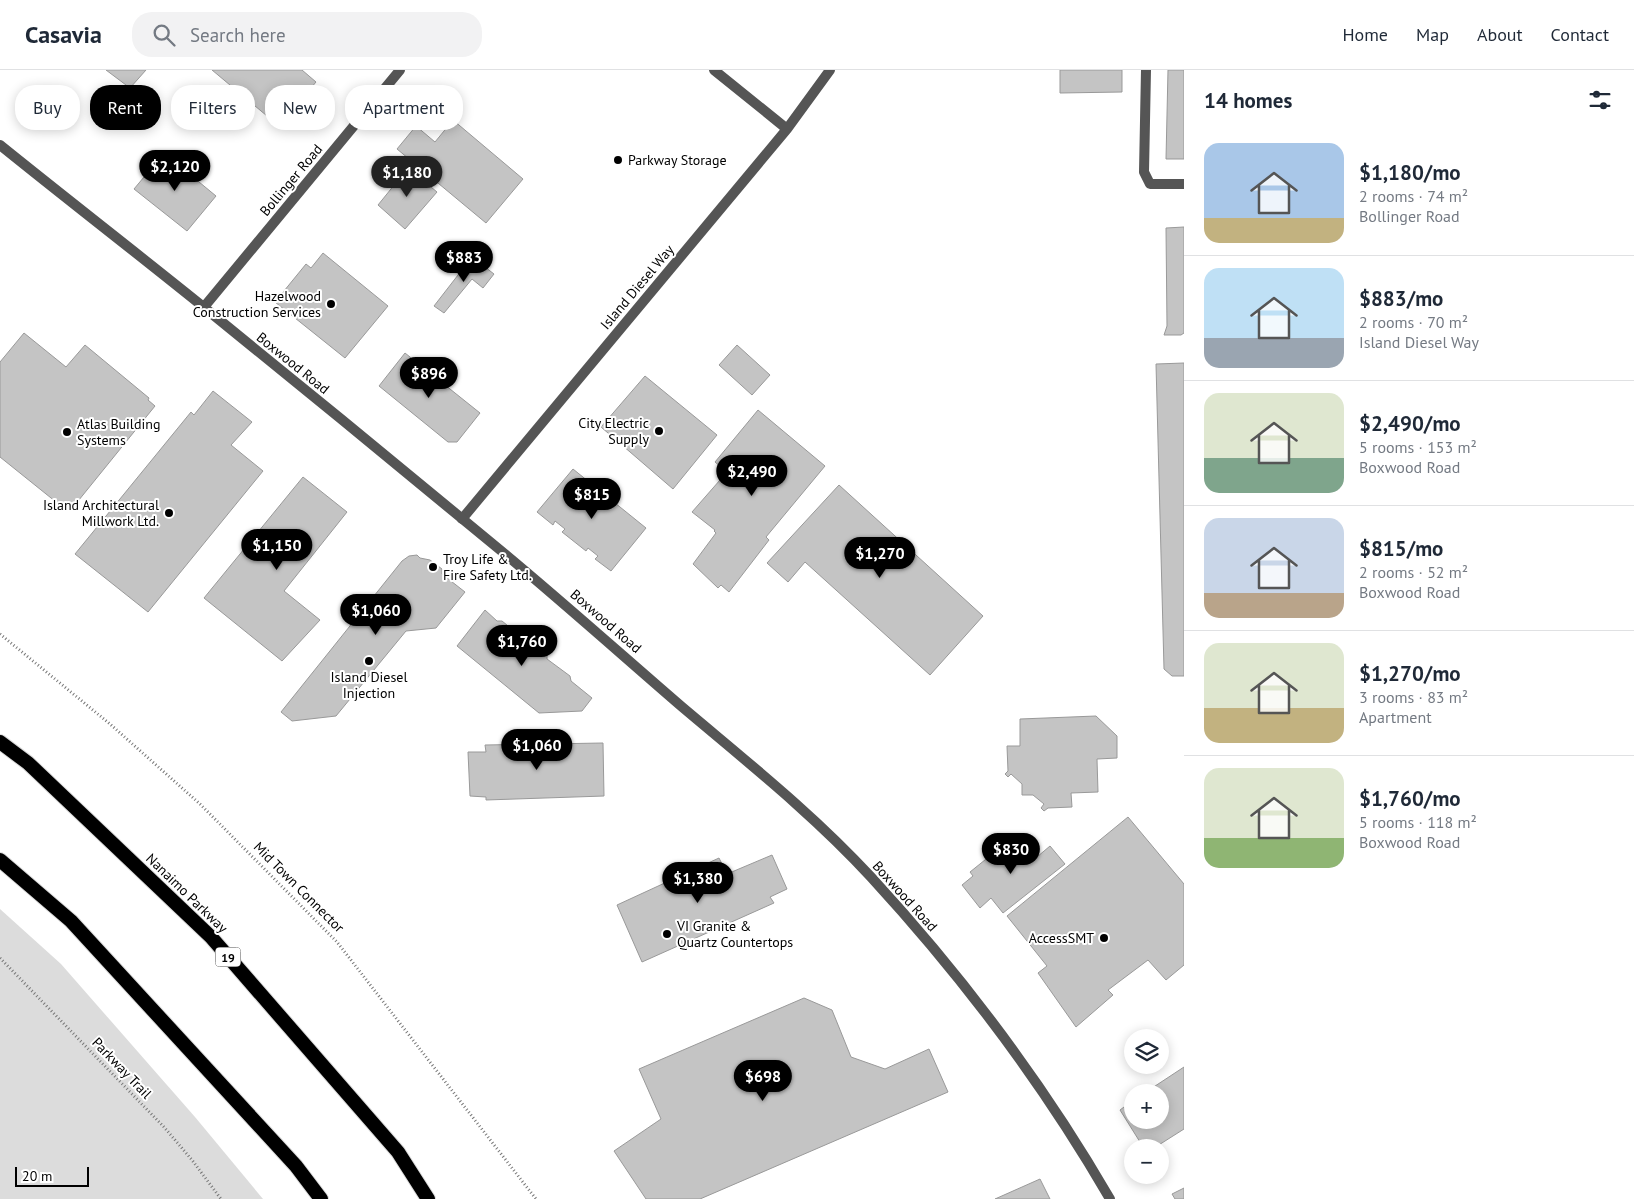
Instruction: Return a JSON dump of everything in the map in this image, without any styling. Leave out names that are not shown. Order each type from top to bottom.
[{"type":"highway","name":"Nanaimo Parkway","points":[[0,742],[28,763],[211,938],[398,1152],[428,1199]]},
{"type":"highway","points":[[0,860],[71,921],[296,1166],[321,1199]]},
{"type":"street","name":"Bollinger Road","points":[[204,307],[400,70]]},
{"type":"street","points":[[714,70],[787,129]]},
{"type":"street","name":"Island Diesel Way","points":[[462,519],[787,129],[830,70]]},
{"type":"street","points":[[1146,70],[1144,172],[1150,184],[1184,184]]},
{"type":"street","name":"Boxwood Road","points":[[0,145],[204,307],[462,519],[579,616],[786,794],[868,874],[925,939],[1003,1035],[1087,1158],[1110,1199]]},
{"type":"path","name":"Mid Town Connector","points":[[0,634],[110,724],[200,804],[337,942],[536,1199]]},
{"type":"path","name":"Parkway Trail","points":[[0,958],[164,1127],[222,1199]]},
{"type":"shaded area","points":[[0,909],[61,964],[195,1117],[263,1199],[0,1199]]},
{"type":"building","points":[[106,70],[146,70],[133,85],[126,85]]},
{"type":"building","points":[[212,70],[302,70],[316,82],[313,85],[265,85],[265,114],[255,106],[255,85],[230,85]]},
{"type":"building","points":[[1060,70],[1122,70],[1122,92],[1060,93]]},
{"type":"building","points":[[1168,70],[1184,70],[1184,159],[1166,159]]},
{"type":"building","points":[[463,128],[523,179],[486,223],[397,149],[413,130],[421,130],[435,142],[445,130],[463,130]]},
{"type":"building","points":[[164,153],[216,196],[187,231],[134,189]]},
{"type":"building","points":[[408,168],[437,192],[405,229],[378,205]]},
{"type":"building","points":[[1184,227],[1184,333],[1181,335],[1164,335],[1167,326],[1166,228]]},
{"type":"building","name":"Hazelwood Construction Services","points":[[323,253],[388,306],[345,358],[275,302],[306,264],[311,268]]},
{"type":"building","points":[[472,257],[494,274],[483,288],[472,279],[444,313],[434,306]]},
{"type":"building","name":"Atlas Building Systems","points":[[24,333],[66,367],[85,345],[149,398],[148,400],[155,406],[70,511],[61,504],[61,506],[0,457],[0,362]]},
{"type":"building","points":[[737,345],[770,375],[752,395],[719,365]]},
{"type":"building","points":[[405,353],[480,413],[457,442],[448,442],[379,386]]},
{"type":"building","points":[[1184,363],[1184,676],[1172,676],[1164,669],[1156,364]]},
{"type":"building","name":"City Electric Supply","points":[[645,376],[717,435],[673,489],[601,427]]},
{"type":"building","name":"Island Architectural Millwork Ltd.","points":[[213,391],[252,422],[231,445],[263,471],[148,612],[75,554],[191,412],[194,415]]},
{"type":"building","points":[[758,410],[825,466],[766,537],[769,540],[729,592],[721,585],[718,588],[693,564],[716,533],[715,530],[692,512],[727,472],[715,462]]},
{"type":"building","points":[[573,469],[646,528],[611,571],[595,559],[598,556],[588,548],[586,551],[562,532],[565,529],[555,521],[553,525],[537,512]]},
{"type":"building","points":[[303,477],[347,512],[284,591],[320,620],[282,661],[204,598]]},
{"type":"building","points":[[839,485],[983,616],[930,675],[805,562],[788,582],[767,563]]},
{"type":"building","points":[[417,555],[420,558],[430,560],[442,569],[442,574],[465,592],[436,628],[406,631],[336,716],[292,721],[281,712],[402,561],[409,556]]},
{"type":"building","points":[[485,610],[497,621],[502,621],[547,655],[547,659],[570,676],[571,681],[592,698],[582,711],[539,713],[457,646]]},
{"type":"building","points":[[1096,716],[1117,736],[1117,758],[1097,759],[1098,792],[1071,793],[1072,807],[1048,808],[1044,811],[1041,808],[1044,804],[1033,795],[1022,795],[1022,784],[1011,774],[1008,777],[1005,774],[1008,771],[1007,746],[1020,746],[1020,719]]},
{"type":"building","points":[[603,743],[604,796],[486,800],[486,797],[470,796],[468,752],[486,752],[485,745]]},
{"type":"building","name":"AccessSMT","points":[[1128,817],[1184,884],[1184,965],[1166,980],[1148,960],[1108,990],[1113,995],[1076,1027],[1038,973],[1047,966],[1007,916]]},
{"type":"building","points":[[1022,839],[1037,857],[1050,846],[1065,864],[1003,913],[991,898],[980,908],[962,885],[973,876],[970,872],[1006,843],[1010,849]]},
{"type":"building","name":"VI Granite & Quartz Countertops","points":[[772,855],[787,889],[770,897],[774,903],[642,962],[617,905],[719,858],[727,874]]},
{"type":"building","points":[[804,998],[832,1010],[851,1057],[885,1069],[929,1049],[948,1092],[700,1199],[646,1199],[614,1151],[661,1119],[639,1069]]},
{"type":"building","points":[[1184,1067],[1184,1129],[1168,1139],[1138,1139],[1132,1129],[1169,1129],[1169,1084],[1158,1084]]},
{"type":"building","points":[[1124,1107],[1124,1116],[1120,1110]]},
{"type":"building","points":[[1040,1179],[1050,1199],[995,1199]]},
{"type":"building","points":[[1184,1188],[1184,1199],[1175,1199],[1172,1194]]},
{"type":"place","name":"Parkway Storage","points":[[618,160]]},
{"type":"place","name":"Hazelwood Construction Services","points":[[331,304]]},
{"type":"place","name":"City Electric Supply","points":[[659,431]]},
{"type":"place","name":"Atlas Building Systems","points":[[67,432]]},
{"type":"place","name":"Island Architectural Millwork Ltd.","points":[[169,513]]},
{"type":"place","name":"Troy Life & Fire Safety Ltd.","points":[[433,567]]},
{"type":"place","name":"Island Diesel Injection","points":[[369,661]]},
{"type":"place","name":"VI Granite & Quartz Countertops","points":[[667,934]]},
{"type":"place","name":"AccessSMT","points":[[1104,938]]}]
